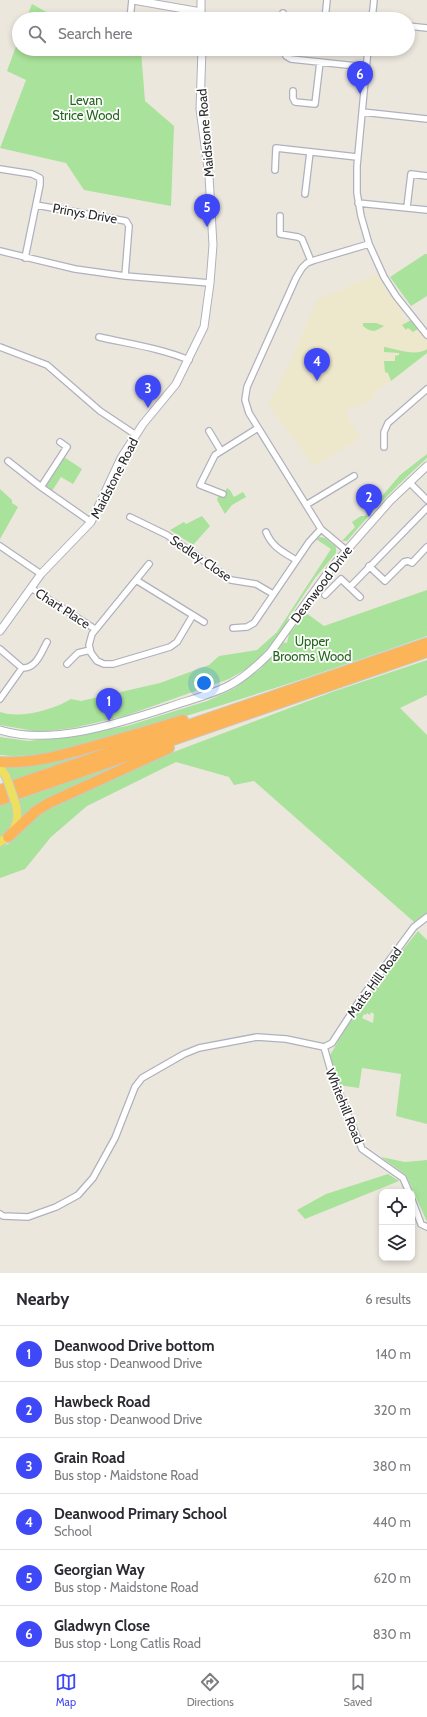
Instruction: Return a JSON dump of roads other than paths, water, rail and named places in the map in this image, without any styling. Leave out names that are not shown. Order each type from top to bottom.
[{"type":"highway","points":[[0,790],[427,643]]},
{"type":"highway","points":[[0,800],[427,652]]},
{"type":"highway","points":[[0,762],[27,762],[55,756],[142,733],[208,712],[236,709]]},
{"type":"highway","points":[[4,840],[36,811],[49,803],[157,753],[207,733],[219,724]]},
{"type":"highway","points":[[0,758],[19,759],[55,756]]},
{"type":"main road","points":[[0,768],[6,776],[16,805],[17,822],[4,840]]},
{"type":"street","points":[[131,12],[133,0],[187,12]]},
{"type":"street","points":[[201,0],[201,12]]},
{"type":"street","points":[[326,12],[327,0]]},
{"type":"street","points":[[373,12],[374,0]]},
{"type":"street","points":[[415,27],[427,28]]},
{"type":"street","name":"Maidstone Road","points":[[0,631],[41,574],[91,522],[114,471],[136,435],[176,384],[204,327],[210,283],[212,237],[209,176],[200,109],[202,56]]},
{"type":"street","points":[[286,56],[288,58],[366,67]]},
{"type":"street","points":[[367,56],[357,157],[356,183],[358,204],[369,244],[388,283],[427,335]]},
{"type":"street","points":[[292,91],[294,102],[315,104],[320,62]]},
{"type":"street","points":[[362,112],[427,119]]},
{"type":"street","points":[[275,170],[276,148],[357,157]]},
{"type":"street","points":[[306,194],[310,152]]},
{"type":"street","points":[[0,169],[37,176],[40,178],[40,185],[25,258]]},
{"type":"street","points":[[407,207],[411,174],[427,176]]},
{"type":"street","points":[[358,204],[407,207],[427,210]]},
{"type":"street","name":"Prinys Drive","points":[[36,205],[126,221],[128,226],[125,276]]},
{"type":"street","points":[[280,216],[280,234],[302,239],[311,261]]},
{"type":"street","points":[[346,550],[321,529],[258,428],[246,407],[245,400],[246,391],[296,278],[304,265],[311,261],[369,244]]},
{"type":"street","points":[[0,251],[68,267],[125,276],[210,283]]},
{"type":"street","points":[[99,337],[159,349],[189,360]]},
{"type":"street","points":[[0,347],[47,365],[100,411],[136,435]]},
{"type":"street","points":[[384,447],[384,432],[388,423],[427,389]]},
{"type":"street","points":[[223,494],[200,485],[213,459],[221,451],[258,428]]},
{"type":"street","points":[[209,431],[221,451]]},
{"type":"street","points":[[41,487],[67,447],[60,442]]},
{"type":"street","points":[[8,461],[41,487],[91,522]]},
{"type":"street","name":"Deanwood Drive","points":[[0,730],[37,735],[102,727],[140,717],[207,695],[230,685],[258,666],[270,653],[282,639],[317,587],[346,550],[409,482],[427,466]]},
{"type":"street","points":[[306,505],[354,476]]},
{"type":"street","points":[[409,482],[427,500]]},
{"type":"street","points":[[350,587],[427,508]]},
{"type":"street","name":"Sedley Close","points":[[130,517],[167,535],[227,578],[256,584],[273,594]]},
{"type":"street","points":[[233,628],[252,625],[296,560],[312,538],[321,529]]},
{"type":"street","points":[[266,532],[271,543],[276,548],[296,560]]},
{"type":"street","points":[[0,546],[41,574]]},
{"type":"street","points":[[369,566],[385,581],[404,562],[412,562],[427,547]]},
{"type":"street","name":"Chart Place","points":[[149,564],[95,629],[89,640],[90,650],[98,661],[109,664],[167,648],[176,642],[193,615]]},
{"type":"street","points":[[325,595],[340,579],[360,597]]},
{"type":"street","points":[[136,580],[204,622]]},
{"type":"street","name":"Chart Place","points":[[31,588],[95,629]]},
{"type":"street","points":[[0,649],[22,668],[28,668],[32,666],[47,642]]},
{"type":"street","name":"Chart Place","points":[[67,664],[78,653],[90,650]]},
{"type":"street","points":[[0,699],[22,668]]},
{"type":"street","name":"Matts Hill Road","points":[[324,1047],[332,1043],[360,1000],[414,927],[427,917]]},
{"type":"street","points":[[0,1214],[3,1216],[28,1217],[56,1206],[78,1195],[93,1178],[116,1138],[135,1087],[142,1078],[184,1054],[199,1048],[233,1040],[257,1037],[286,1039],[324,1047]]},
{"type":"street","name":"Whitehill Road","points":[[324,1047],[332,1078],[362,1149],[403,1178],[408,1189]]},
{"type":"street","points":[[415,1208],[421,1224],[427,1227]]},
{"type":"place","name":"Gladwyn Close","points":[[360,94]]},
{"type":"place","name":"Georgian Way","points":[[207,227]]},
{"type":"place","name":"Deanwood Primary School","points":[[317,381]]},
{"type":"place","name":"Grain Road","points":[[148,408]]},
{"type":"place","name":"Hawbeck Road","points":[[369,517]]},
{"type":"place","name":"Deanwood Drive bottom","points":[[109,721]]},
{"type":"park label","name":"Levan Strice Wood","points":[[86,108]]},
{"type":"park label","name":"Upper Brooms Wood","points":[[312,648]]}]
